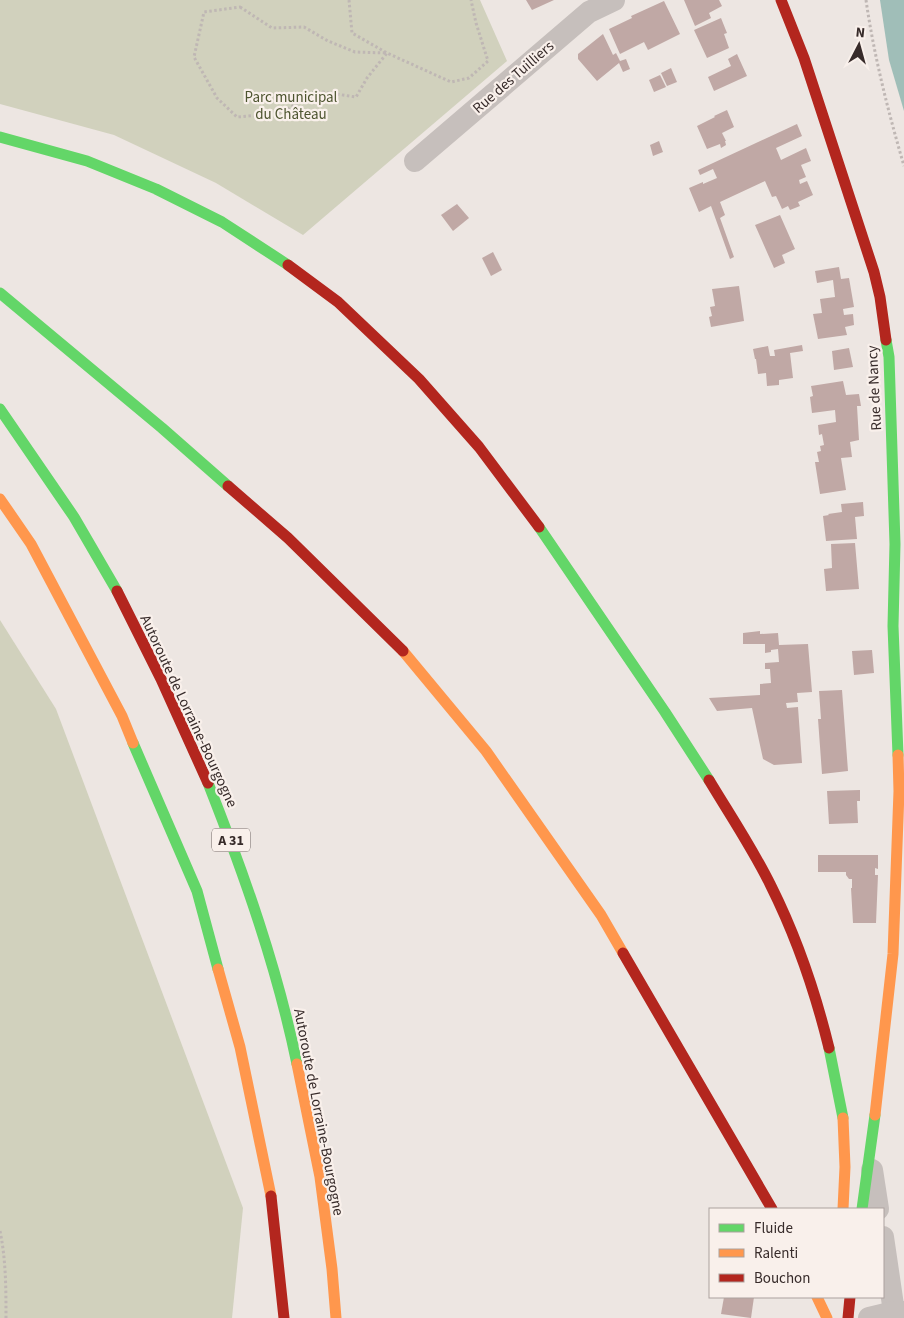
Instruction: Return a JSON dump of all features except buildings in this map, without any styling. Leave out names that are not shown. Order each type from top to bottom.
[{"type":"main road","name":"Rue de Nancy","points":[[781,0],[804,58],[874,272],[886,332],[891,406],[894,544],[893,626],[899,791]]},
{"type":"main road","points":[[0,137],[87,162],[156,189],[222,222],[299,272],[338,302],[419,380],[479,447],[528,511],[660,704],[706,774],[770,884],[806,967],[822,1020],[833,1067],[843,1118],[844,1208]]},
{"type":"main road","points":[[0,293],[162,428],[288,538],[396,644],[486,751],[601,915],[771,1208]]},
{"type":"main road","name":"Autoroute de Lorraine-Bourgogne","points":[[0,408],[74,517],[118,593],[202,768],[234,846],[268,953],[295,1054],[320,1177],[332,1268],[336,1318]]},
{"type":"main road","points":[[0,499],[31,544],[122,716],[197,892],[240,1047],[271,1194],[284,1318]]},
{"type":"main road","points":[[899,791],[904,834]]},
{"type":"main road","points":[[862,1208],[893,954],[899,791]]},
{"type":"main road","points":[[818,1298],[832,1316]]},
{"type":"main road","points":[[848,1318],[850,1298]]},
{"type":"street","name":"Rue des Tuilliers","points":[[415,160],[589,12],[614,0]]},
{"type":"street","points":[[870,1154],[878,1208]]},
{"type":"street","points":[[869,1318],[899,1312],[884,1242]]},
{"type":"path","points":[[349,0],[352,33],[387,52],[451,82],[469,78],[488,61],[471,0]]},
{"type":"path","points":[[866,0],[870,29],[889,112],[904,166]]},
{"type":"path","points":[[240,7],[272,28],[304,27],[328,41],[355,52],[387,52],[367,78],[356,98],[316,91],[285,112],[237,117],[217,98],[194,57],[204,12],[240,7]]},
{"type":"path","points":[[0,1231],[6,1276],[6,1318]]},
{"type":"green space","name":"Parc municipal du Château","points":[[0,0],[480,0],[507,61],[303,235],[216,183],[114,135],[0,104]]},
{"type":"green space","points":[[0,620],[56,709],[243,1208],[232,1318],[0,1318]]},
{"type":"water","points":[[880,0],[904,0],[904,111],[889,60]]},
{"type":"traffic: fast","points":[[0,137],[87,161],[156,189],[222,222],[288,265]]},
{"type":"traffic: fast","points":[[0,293],[162,428],[228,486]]},
{"type":"traffic: fast","points":[[886,340],[889,357],[895,544],[893,626],[898,755]]},
{"type":"traffic: fast","points":[[0,409],[74,517],[117,591]]},
{"type":"traffic: fast","points":[[539,527],[709,780]]},
{"type":"traffic: fast","points":[[133,743],[197,891],[218,969]]},
{"type":"traffic: fast","points":[[208,783],[270,956],[297,1064]]},
{"type":"traffic: fast","points":[[829,1048],[843,1118]]},
{"type":"traffic: fast","points":[[862,1208],[875,1115]]},
{"type":"traffic: slow","points":[[0,499],[31,544],[122,716],[133,743]]},
{"type":"traffic: slow","points":[[403,651],[486,751],[601,915],[623,953]]},
{"type":"traffic: slow","points":[[875,1115],[893,954],[899,791],[898,755]]},
{"type":"traffic: slow","points":[[218,969],[240,1047],[271,1196]]},
{"type":"traffic: slow","points":[[297,1064],[320,1177],[332,1269],[336,1318]]},
{"type":"traffic: slow","points":[[843,1118],[845,1167],[843,1208]]},
{"type":"traffic: slow","points":[[817,1298],[827,1318]]},
{"type":"traffic: jam","points":[[781,0],[804,58],[874,272],[880,297],[886,340]]},
{"type":"traffic: jam","points":[[288,265],[338,302],[419,379],[479,447],[539,527]]},
{"type":"traffic: jam","points":[[228,486],[288,538],[403,651]]},
{"type":"traffic: jam","points":[[117,591],[161,679],[208,783]]},
{"type":"traffic: jam","points":[[709,780],[757,859],[789,925],[818,1006],[829,1048]]},
{"type":"traffic: jam","points":[[623,953],[771,1208]]},
{"type":"traffic: jam","points":[[271,1196],[284,1318]]},
{"type":"traffic: jam","points":[[848,1318],[850,1298]]}]
